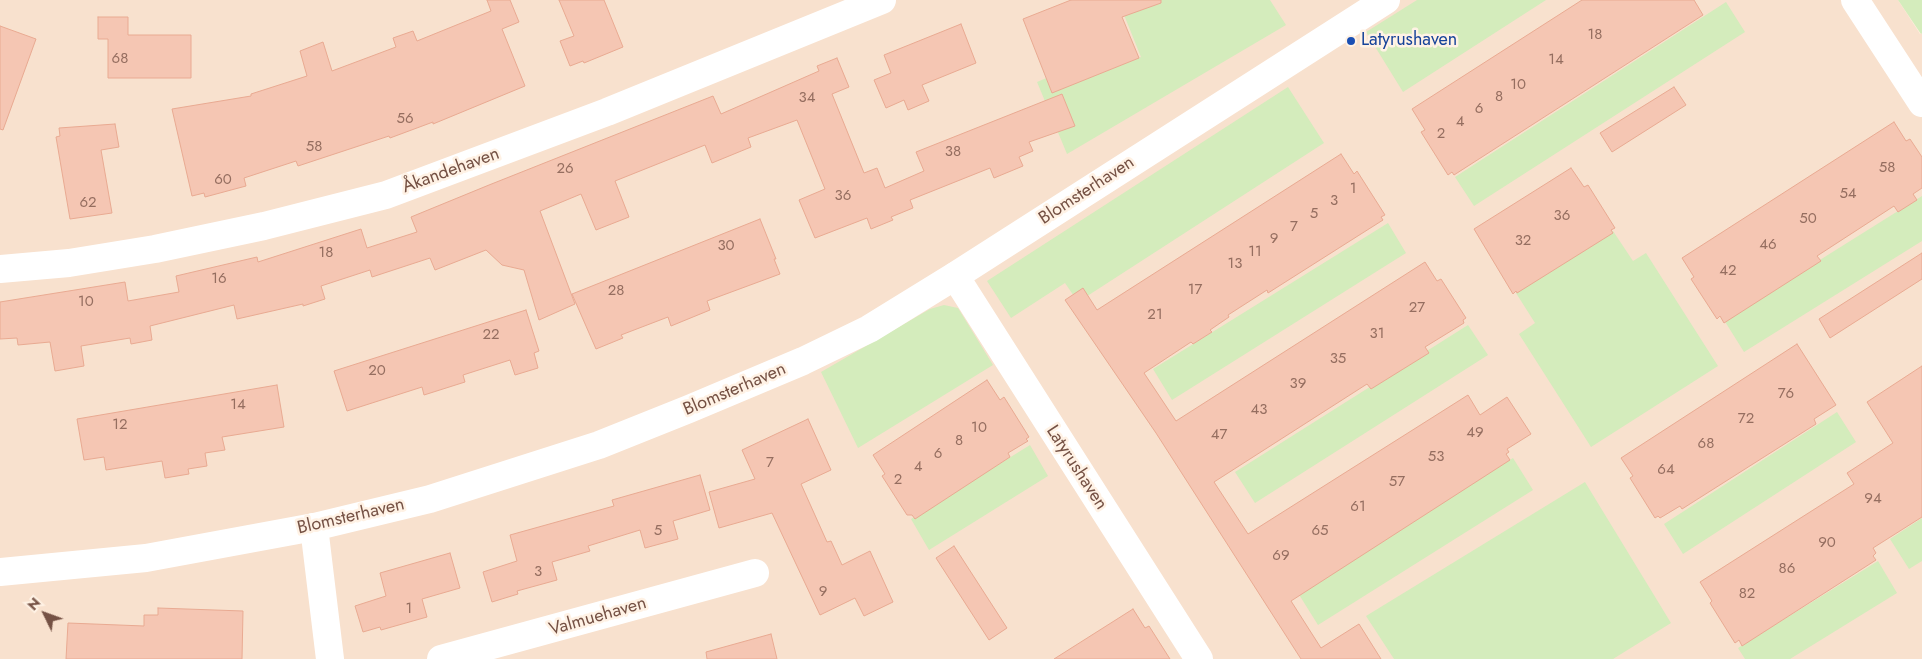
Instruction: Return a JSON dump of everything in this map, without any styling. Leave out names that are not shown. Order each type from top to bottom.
[{"type":"street","name":"Åkandehaven","points":[[0,269],[69,263],[155,249],[264,226],[386,195],[607,112],[882,0]]},
{"type":"street","name":"Blomsterhaven","points":[[0,572],[146,558],[314,527],[430,499],[599,446],[803,361],[869,329],[1386,0]]},
{"type":"street","points":[[1855,0],[1922,103]]},
{"type":"street","name":"Latyrushaven","points":[[955,276],[1199,659]]},
{"type":"street","points":[[314,527],[330,659]]},
{"type":"street","name":"Valmuehaven","points":[[441,659],[755,573]]},
{"type":"shaded area","points":[[0,0],[1898,0],[1920,34],[1922,33],[1922,659],[0,659]]},
{"type":"green space","points":[[1118,0],[1270,0],[1286,25],[1067,154],[1037,82],[1072,67],[1090,43],[1102,73],[1141,57]]},
{"type":"green space","points":[[1417,0],[1546,0],[1403,92],[1366,32]]},
{"type":"green space","points":[[1898,0],[1922,0],[1921,34]]},
{"type":"green space","points":[[1726,2],[1745,32],[1474,206],[1455,177]]},
{"type":"green space","points":[[1288,87],[1324,143],[1078,302],[1065,283],[1011,318],[987,281]]},
{"type":"green space","points":[[1922,196],[1922,241],[1744,352],[1724,320]]},
{"type":"green space","points":[[1388,223],[1406,253],[1172,400],[1153,369]]},
{"type":"green space","points":[[1613,231],[1633,261],[1646,253],[1718,366],[1591,447],[1519,334],[1535,323],[1516,293]]},
{"type":"green space","points":[[944,305],[958,308],[993,365],[858,448],[821,372],[930,309]]},
{"type":"green space","points":[[1468,325],[1488,355],[1255,503],[1235,472]]},
{"type":"green space","points":[[1837,412],[1856,442],[1683,554],[1664,524]]},
{"type":"green space","points":[[1030,445],[1048,476],[929,550],[911,519]]},
{"type":"green space","points":[[1513,458],[1533,490],[1318,625],[1298,593]]},
{"type":"green space","points":[[1585,482],[1671,623],[1613,659],[1394,659],[1366,616]]},
{"type":"green space","points":[[1922,518],[1922,561],[1909,569],[1890,539]]},
{"type":"green space","points":[[1878,561],[1897,593],[1790,659],[1745,659],[1738,648]]},
{"type":"building","points":[[487,0],[510,0],[519,22],[502,29],[525,86],[433,124],[433,122],[390,138],[389,136],[298,166],[296,161],[244,178],[246,186],[205,197],[204,193],[192,196],[172,109],[251,96],[251,94],[307,76],[300,51],[323,42],[332,71],[396,47],[393,38],[413,31],[417,41],[491,11]]},
{"type":"building","points":[[559,0],[604,0],[623,47],[584,63],[583,61],[570,66],[560,41],[574,36]]},
{"type":"building","points":[[1071,0],[1161,0],[1161,3],[1122,17],[1139,58],[1052,93],[1023,19]]},
{"type":"building","points":[[1582,0],[1694,0],[1703,15],[1454,175],[1452,172],[1448,175],[1421,132],[1425,130],[1412,109]]},
{"type":"building","points":[[98,17],[128,17],[128,35],[191,35],[191,78],[108,78],[108,39],[98,39]]},
{"type":"building","points":[[961,24],[976,63],[922,85],[929,101],[908,110],[904,100],[886,108],[874,80],[891,73],[884,55]]},
{"type":"building","points":[[0,26],[36,39],[3,130],[0,129]]},
{"type":"building","points":[[837,58],[849,87],[832,94],[864,173],[877,168],[885,188],[924,171],[916,152],[1062,94],[1075,126],[1029,142],[1033,151],[1019,157],[1023,166],[994,178],[990,168],[910,200],[913,208],[891,217],[893,220],[871,229],[867,218],[815,238],[799,200],[825,189],[797,120],[748,138],[751,147],[712,163],[705,145],[615,181],[629,217],[596,230],[581,194],[540,211],[575,304],[539,320],[524,270],[502,265],[486,250],[435,270],[430,258],[372,277],[370,270],[321,286],[325,299],[303,306],[303,304],[237,319],[234,305],[150,326],[152,340],[131,344],[130,338],[81,346],[84,366],[55,371],[50,342],[18,345],[17,338],[0,339],[0,302],[125,282],[128,301],[179,292],[176,276],[257,257],[258,262],[361,229],[367,248],[417,232],[411,217],[489,185],[713,96],[721,114],[819,71],[817,66]]},
{"type":"building","points":[[1674,87],[1686,105],[1612,152],[1600,133]]},
{"type":"building","points":[[1894,122],[1906,141],[1910,139],[1922,157],[1922,188],[1913,194],[1917,200],[1898,212],[1894,206],[1817,256],[1821,261],[1724,323],[1720,316],[1717,319],[1691,279],[1694,277],[1682,258]]},
{"type":"building","points":[[115,124],[119,147],[101,150],[112,213],[70,219],[56,137],[60,136],[59,128]]},
{"type":"building","points":[[1341,154],[1354,174],[1357,171],[1385,215],[1381,217],[1383,220],[1268,293],[1267,290],[1228,315],[1229,317],[1210,330],[1212,332],[1193,344],[1191,342],[1144,373],[1176,421],[1425,262],[1437,281],[1441,279],[1466,318],[1463,320],[1464,323],[1425,347],[1429,353],[1371,389],[1367,384],[1214,482],[1248,534],[1468,395],[1480,415],[1507,397],[1531,434],[1507,449],[1509,452],[1506,454],[1510,460],[1291,601],[1321,648],[1359,624],[1381,659],[1301,659],[1156,433],[1065,300],[1083,288],[1097,310]]},
{"type":"building","points":[[1571,168],[1584,187],[1588,185],[1615,228],[1611,230],[1613,233],[1513,294],[1474,229]]},
{"type":"building","points":[[760,219],[780,274],[707,301],[710,310],[671,326],[668,317],[621,335],[623,338],[596,349],[572,294]]},
{"type":"building","points":[[1922,253],[1922,279],[1830,338],[1819,319]]},
{"type":"building","points":[[526,310],[539,351],[534,353],[538,368],[515,375],[510,360],[463,375],[465,382],[424,395],[422,387],[347,411],[334,371]]},
{"type":"building","points":[[1797,344],[1836,405],[1814,419],[1816,424],[1682,509],[1680,506],[1660,518],[1658,516],[1655,518],[1630,478],[1633,476],[1621,458]]},
{"type":"building","points":[[1922,366],[1922,517],[1873,548],[1876,553],[1873,556],[1876,560],[1742,646],[1739,640],[1735,643],[1710,603],[1712,601],[1700,582],[1854,484],[1847,473],[1893,443],[1867,402]]},
{"type":"building","points":[[987,380],[1000,400],[1004,397],[1029,437],[1026,439],[1028,441],[1008,453],[1010,457],[915,519],[912,515],[907,515],[882,476],[885,474],[873,455]]},
{"type":"building","points":[[277,385],[284,427],[222,437],[225,450],[205,453],[207,466],[188,469],[189,474],[165,478],[162,461],[106,470],[104,457],[84,460],[77,419]]},
{"type":"building","points":[[808,419],[831,470],[801,484],[827,542],[831,541],[842,565],[870,551],[893,602],[864,616],[855,598],[820,615],[772,513],[719,528],[709,492],[755,479],[742,450]]},
{"type":"building","points":[[700,475],[710,510],[673,521],[678,539],[645,548],[640,530],[588,546],[590,551],[552,562],[557,580],[517,591],[518,594],[492,602],[483,572],[517,561],[510,535],[614,506],[612,500]]},
{"type":"building","points":[[954,546],[1007,628],[989,640],[936,558]]},
{"type":"building","points":[[450,553],[460,588],[422,599],[427,617],[381,630],[380,627],[363,632],[355,606],[386,596],[380,573]]},
{"type":"building","points":[[158,608],[243,611],[242,659],[66,659],[68,623],[144,626],[144,615],[158,615]]},
{"type":"building","points":[[1133,609],[1145,628],[1149,626],[1170,659],[1054,659]]},
{"type":"building","points":[[771,634],[777,659],[707,659],[706,652]]},
{"type":"place","name":"Latyrushaven","points":[[1351,41]]}]
